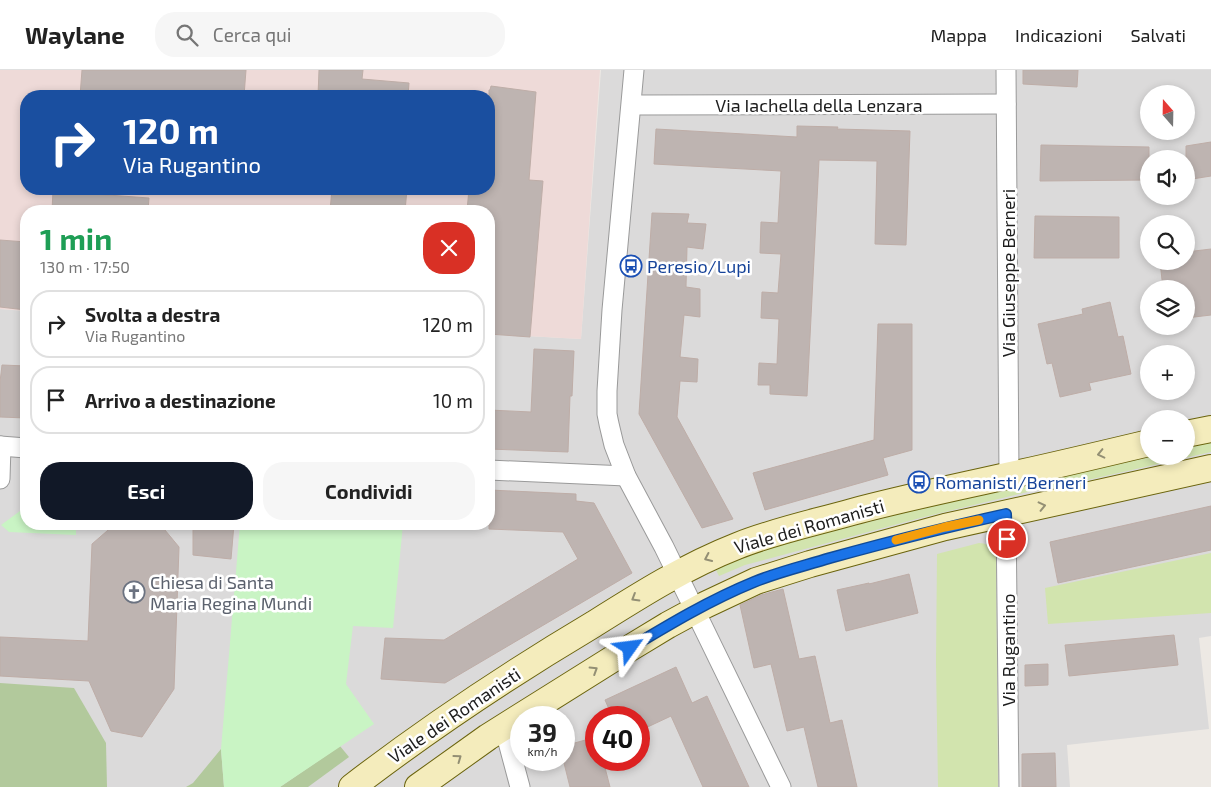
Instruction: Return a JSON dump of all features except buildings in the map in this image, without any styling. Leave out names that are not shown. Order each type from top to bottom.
[{"type":"street","points":[[634,70],[612,310],[607,403],[611,435],[626,476],[695,610],[781,787]]},
{"type":"street","name":"Via Giuseppe Berneri","points":[[1006,70],[1009,475]]},
{"type":"street","name":"Via Iachella della Lenzara","points":[[632,105],[1006,104]]},
{"type":"street","points":[[1195,432],[1211,428]]},
{"type":"street","name":"Viale dei Romanisti","points":[[352,787],[404,748],[567,640],[677,574],[739,545],[781,531],[927,493],[1140,445]]},
{"type":"street","points":[[0,479],[0,446],[20,448]]},
{"type":"street","name":"Viale dei Romanisti","points":[[418,787],[504,727],[653,634],[695,610],[742,587],[783,572],[924,533],[1211,468]]},
{"type":"street","points":[[495,470],[626,476]]},
{"type":"street","name":"Via Rugantino","points":[[1006,514],[1009,787]]},
{"type":"street","points":[[504,727],[520,787]]},
{"type":"shaded area","points":[[0,70],[600,70],[581,339],[495,334],[495,205],[20,205],[20,311],[0,309]]},
{"type":"shaded area","points":[[601,70],[1211,70],[1211,636],[1199,638],[1209,729],[1067,745],[1070,787],[0,787],[0,309],[20,311],[20,530],[495,530],[495,334],[581,339]]},
{"type":"green space","points":[[1211,442],[1211,452],[1195,456],[1195,445]]},
{"type":"green space","points":[[1140,458],[1140,465],[1154,465],[1048,489],[1047,479]]},
{"type":"green space","points":[[1035,484],[1036,490],[924,517],[745,565],[719,576],[715,568],[746,555],[826,533],[923,508]]},
{"type":"green space","points":[[20,511],[20,530],[76,530],[76,535],[9,532],[1,525]]},
{"type":"green space","points":[[239,530],[402,530],[393,628],[353,626],[346,684],[374,724],[280,787],[224,787],[221,749]]},
{"type":"green space","points":[[979,543],[992,547],[996,554],[998,787],[938,787],[937,554]]},
{"type":"green space","points":[[1211,553],[1211,613],[1048,624],[1045,588]]},
{"type":"green space","points":[[0,683],[74,688],[106,743],[107,787],[0,787]]},
{"type":"green space","points":[[340,746],[349,757],[308,787],[280,787]]},
{"type":"green space","points":[[221,749],[224,787],[186,787],[193,783]]},
{"type":"slow traffic","points":[[896,540],[979,520]]},
{"type":"place","name":"Peresio/Lupi","points":[[631,266]]},
{"type":"place","name":"Romanisti/Berneri","points":[[919,482]]},
{"type":"place","name":"Chiesa di Santa Maria Regina Mundi","points":[[134,592]]},
{"type":"route","points":[[630,648],[718,598],[756,581],[810,564],[945,527],[1006,514],[1007,539]]}]
